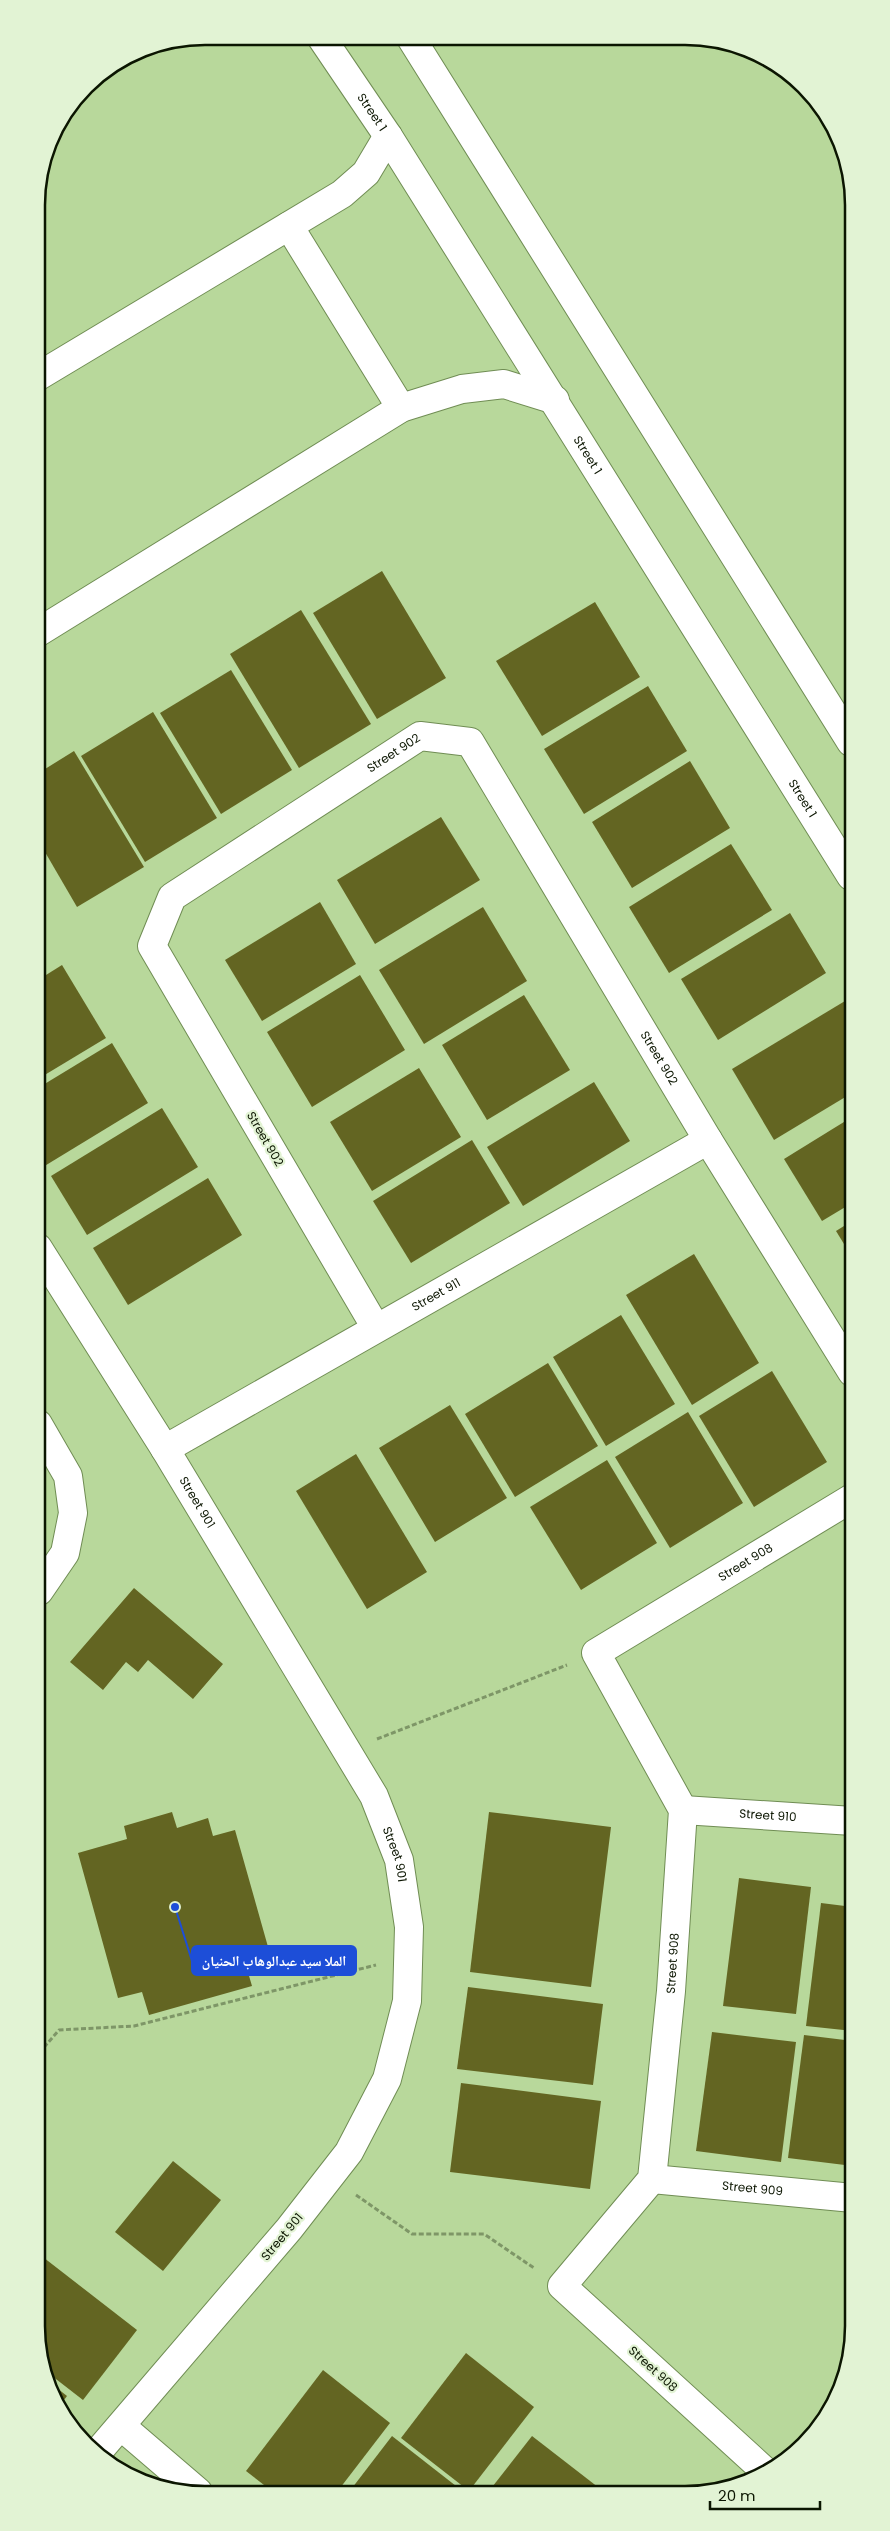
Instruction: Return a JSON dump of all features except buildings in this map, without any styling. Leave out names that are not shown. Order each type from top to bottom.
[{"type":"street","name":"Street 1","points":[[326,45],[388,136],[555,400],[845,866]]},
{"type":"street","points":[[415,45],[845,732]]},
{"type":"street","points":[[45,372],[342,194],[366,173],[388,136]]},
{"type":"street","points":[[288,226],[402,408]]},
{"type":"street","points":[[45,628],[402,408],[462,389],[504,384],[555,400]]},
{"type":"street","name":"Street 902","points":[[376,1328],[152,946],[172,897],[420,736],[470,742],[708,1140],[845,1361]]},
{"type":"street","name":"Street 911","points":[[165,1449],[708,1140]]},
{"type":"street","name":"Street 901","points":[[45,1270],[165,1449],[374,1796],[399,1860],[409,1926],[407,2001],[387,2079],[349,2152],[289,2230],[102,2448]]},
{"type":"street","points":[[45,1436],[68,1476],[74,1514],[66,1553],[45,1582]]},
{"type":"street","name":"Street 908","points":[[596,1653],[845,1502]]},
{"type":"street","points":[[596,1653],[683,1810]]},
{"type":"street","name":"Street 908","points":[[652,2179],[671,1991],[683,1810]]},
{"type":"street","name":"Street 910","points":[[683,1810],[845,1820]]},
{"type":"street","points":[[562,2286],[652,2179]]},
{"type":"street","name":"Street 909","points":[[652,2179],[845,2197]]},
{"type":"street","name":"Street 908","points":[[562,2286],[760,2467]]},
{"type":"street","points":[[121,2426],[190,2485]]},
{"type":"path","points":[[347,1750],[596,1653]]},
{"type":"path","points":[[45,2046],[59,2030],[134,2026],[409,1956]]},
{"type":"path","points":[[330,2176],[412,2234],[484,2234],[562,2286]]},
{"type":"place","name":"الملا سيد عبدالوهاب الحنيان","points":[[175,1907]]}]
